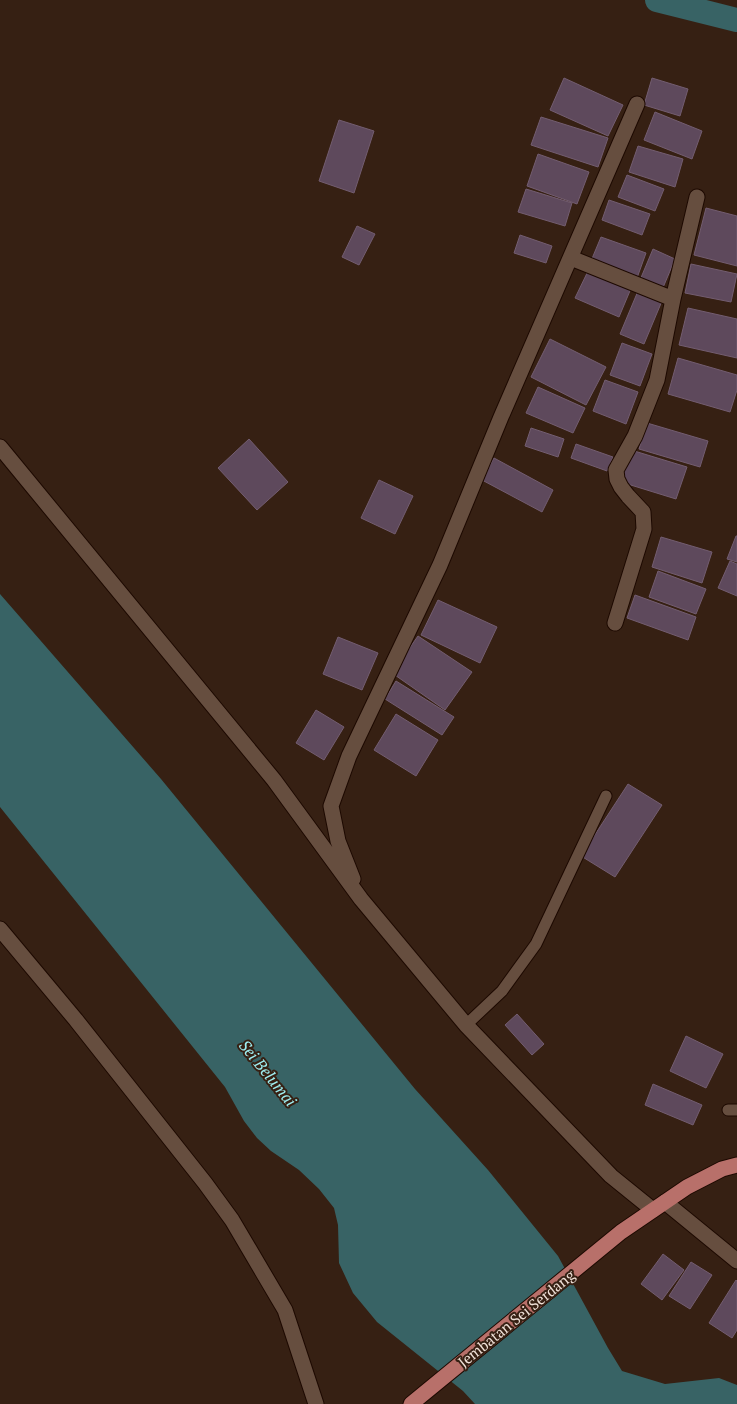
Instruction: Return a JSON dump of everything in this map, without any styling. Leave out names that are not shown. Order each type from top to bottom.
[{"type":"highway","name":"Jembatan Sei Serdang","points":[[411,1404],[621,1232],[687,1187],[722,1169],[737,1165]]},
{"type":"street","points":[[361,899],[338,841],[331,806],[349,756],[440,565],[501,417],[637,104]]},
{"type":"street","points":[[615,623],[644,529],[645,514],[621,487],[617,479],[616,470],[635,436],[658,380],[673,299],[697,197]]},
{"type":"street","points":[[571,258],[673,299]]},
{"type":"street","points":[[0,447],[274,780],[361,899],[466,1025],[611,1176],[659,1206],[737,1261]]},
{"type":"street","points":[[0,929],[76,1020],[232,1220],[285,1310],[316,1404]]},
{"type":"lane","points":[[466,1025],[502,991],[536,944],[606,796]]},
{"type":"water","name":"Sei Belumai","points":[[0,594],[161,779],[415,1089],[488,1170],[558,1256],[622,1371],[665,1384],[719,1378],[737,1385],[737,1404],[475,1404],[463,1391],[377,1322],[353,1293],[339,1263],[338,1225],[334,1208],[319,1189],[299,1170],[271,1151],[257,1138],[244,1121],[225,1087],[0,807]]},
{"type":"building","points":[[564,78],[623,105],[608,136],[550,110]]},
{"type":"building","points":[[652,78],[688,89],[680,116],[644,105]]},
{"type":"building","points":[[655,112],[702,131],[692,159],[644,140]]},
{"type":"building","points":[[541,117],[608,138],[598,167],[531,145]]},
{"type":"building","points":[[339,120],[374,131],[354,193],[319,181]]},
{"type":"building","points":[[638,146],[683,159],[675,187],[629,172]]},
{"type":"building","points":[[538,154],[589,172],[577,204],[527,186]]},
{"type":"building","points":[[627,175],[664,189],[655,211],[618,197]]},
{"type":"building","points":[[526,189],[572,203],[565,226],[518,212]]},
{"type":"building","points":[[609,200],[650,214],[642,235],[602,220]]},
{"type":"building","points":[[706,208],[737,216],[737,266],[694,255]]},
{"type":"building","points":[[357,226],[375,234],[359,265],[342,257]]},
{"type":"building","points":[[520,235],[552,246],[546,263],[514,253]]},
{"type":"building","points":[[601,237],[646,253],[637,278],[591,261]]},
{"type":"building","points":[[653,249],[675,259],[662,290],[640,280]]},
{"type":"building","points":[[691,264],[737,274],[731,302],[685,293]]},
{"type":"building","points":[[590,267],[632,286],[619,317],[575,298]]},
{"type":"building","points":[[638,291],[662,301],[644,344],[620,334]]},
{"type":"building","points":[[688,308],[737,319],[737,358],[679,345]]},
{"type":"building","points":[[550,339],[606,367],[586,405],[531,377]]},
{"type":"building","points":[[622,343],[652,354],[640,386],[610,375]]},
{"type":"building","points":[[678,358],[737,375],[737,390],[730,412],[668,394]]},
{"type":"building","points":[[605,380],[638,392],[626,424],[593,411]]},
{"type":"building","points":[[538,387],[585,408],[573,433],[526,413]]},
{"type":"building","points":[[647,423],[708,441],[700,467],[639,449]]},
{"type":"building","points":[[531,428],[564,439],[558,457],[525,446]]},
{"type":"building","points":[[249,439],[288,482],[257,510],[218,468]]},
{"type":"building","points":[[576,444],[613,457],[607,471],[571,458]]},
{"type":"building","points":[[631,450],[687,467],[676,499],[621,482]]},
{"type":"building","points":[[494,458],[553,490],[542,512],[482,480]]},
{"type":"building","points":[[379,480],[413,496],[395,534],[361,518]]},
{"type":"building","points":[[737,536],[737,562],[727,559]]},
{"type":"building","points":[[661,537],[712,552],[702,583],[652,567]]},
{"type":"building","points":[[730,561],[737,564],[737,596],[718,588]]},
{"type":"building","points":[[658,571],[706,589],[696,614],[649,597]]},
{"type":"building","points":[[635,595],[696,617],[688,640],[627,618]]},
{"type":"building","points":[[438,600],[497,627],[480,663],[421,635]]},
{"type":"building","points":[[418,636],[472,672],[445,710],[392,673]]},
{"type":"building","points":[[338,637],[378,653],[362,690],[323,674]]},
{"type":"building","points":[[396,681],[454,717],[442,735],[385,699]]},
{"type":"building","points":[[316,710],[344,727],[324,760],[296,743]]},
{"type":"building","points":[[396,714],[438,740],[416,776],[374,750]]},
{"type":"building","points":[[628,784],[662,805],[615,877],[581,856]]},
{"type":"building","points":[[517,1014],[544,1044],[532,1055],[505,1025]]},
{"type":"building","points":[[686,1036],[723,1054],[706,1088],[670,1071]]},
{"type":"building","points":[[653,1084],[702,1105],[693,1125],[645,1105]]},
{"type":"building","points":[[663,1254],[684,1270],[662,1300],[641,1284]]},
{"type":"building","points":[[691,1262],[712,1275],[690,1309],[669,1296]]},
{"type":"building","points":[[736,1280],[737,1330],[732,1338],[709,1323]]},
{"type":"waterway","points":[[657,0],[737,20]]}]
